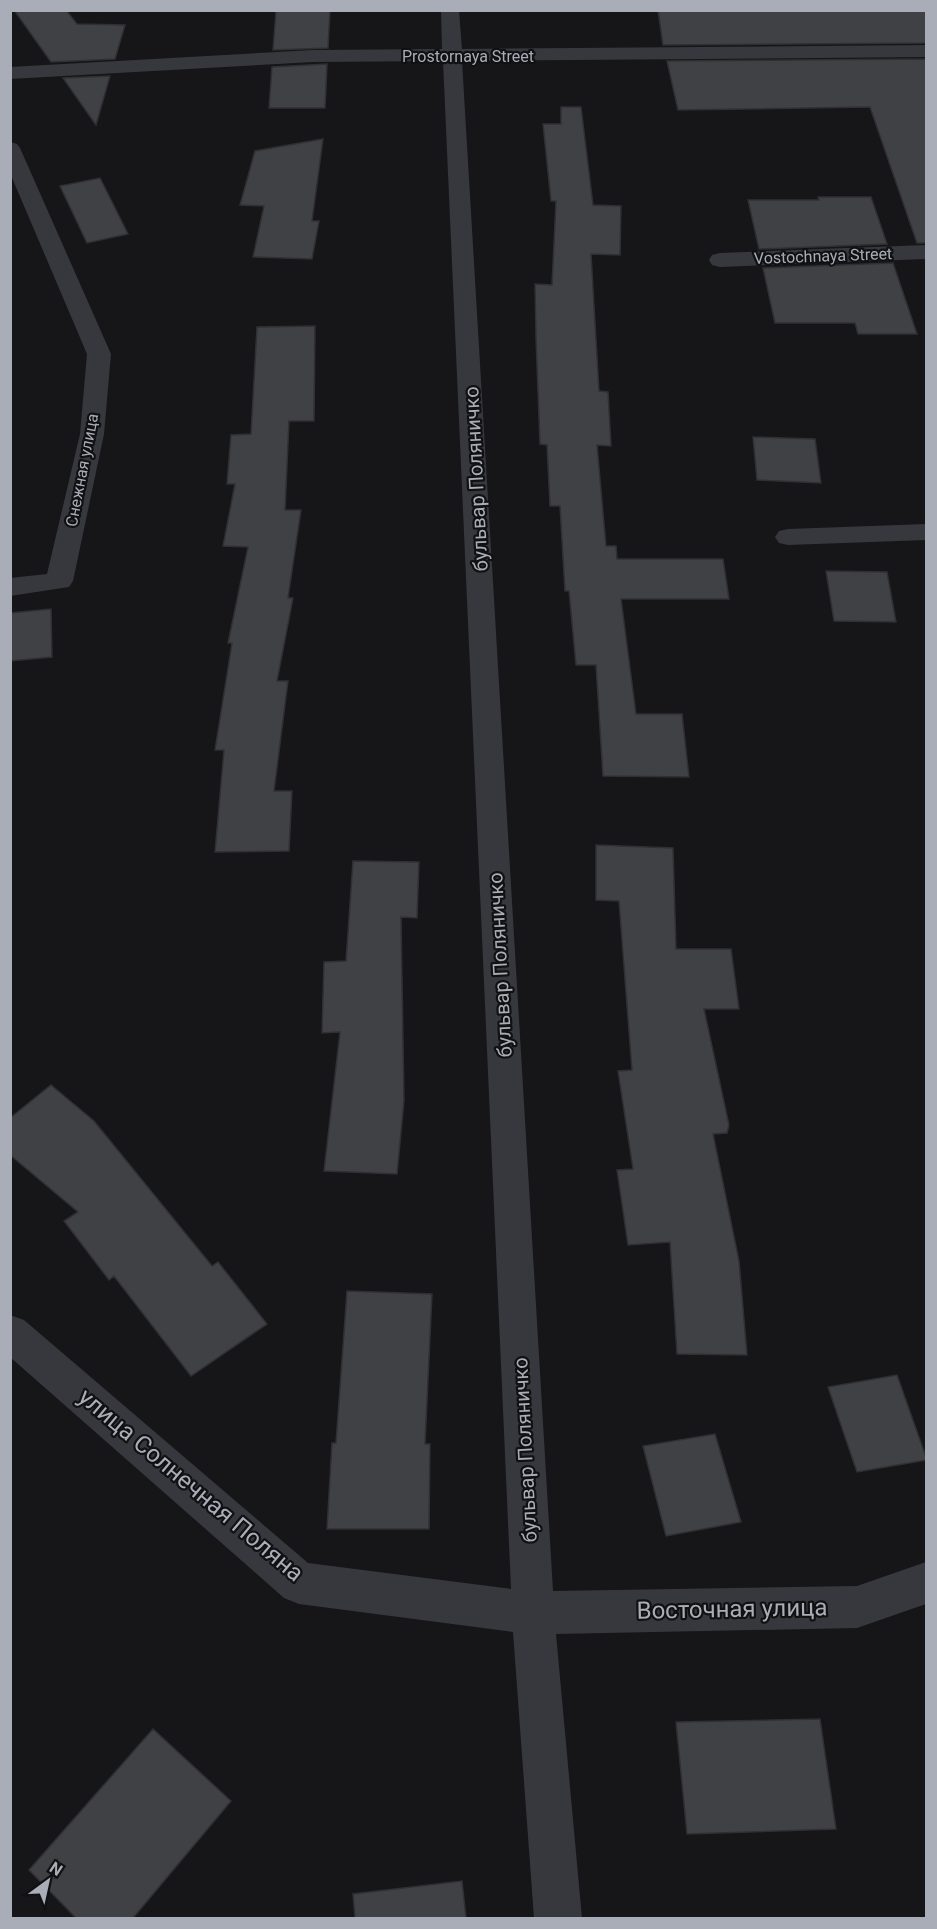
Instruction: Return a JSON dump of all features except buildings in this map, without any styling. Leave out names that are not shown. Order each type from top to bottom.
[{"type":"street","name":"бульвар Поляничко","points":[[450,10],[533,1612],[558,1918]]},
{"type":"street","name":"Prostornaya Street","points":[[10,74],[313,56],[927,51]]},
{"type":"street","name":"Снежная улица","points":[[10,148],[99,354],[92,434],[59,581],[10,587]]},
{"type":"street","name":"Vostochnaya Street","points":[[720,260],[927,252]]},
{"type":"street","points":[[788,537],[927,532]]},
{"type":"street","name":"улица Солнечная Поляна","points":[[10,1332],[299,1583],[533,1612]]},
{"type":"street","name":"Восточная улица","points":[[533,1612],[857,1607],[927,1583]]}]
